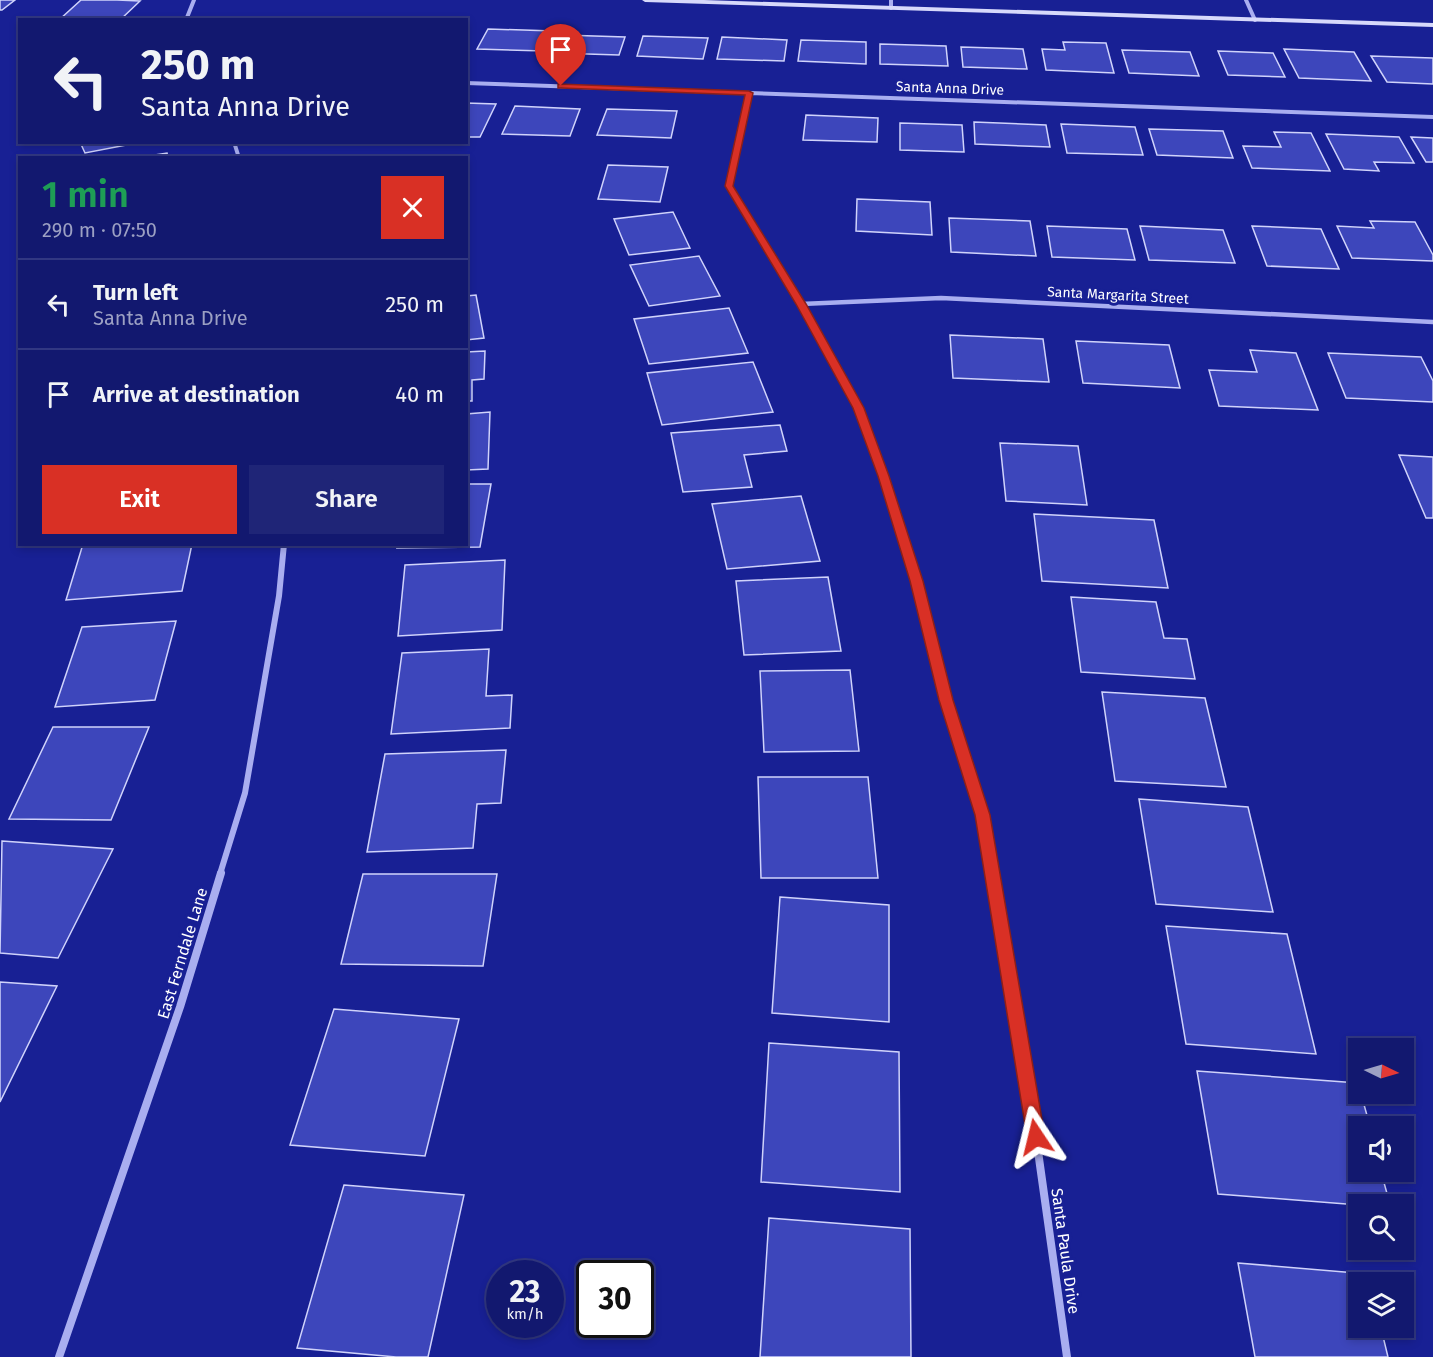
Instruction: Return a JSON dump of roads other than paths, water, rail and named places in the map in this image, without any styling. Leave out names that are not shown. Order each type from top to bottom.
[{"type":"main road","points":[[645,0],[891,4],[1256,20],[1433,25]]},
{"type":"street","points":[[187,18],[194,0]]},
{"type":"street","points":[[1246,0],[1256,20]]},
{"type":"street","name":"Santa Anna Drive","points":[[468,83],[1433,117]]},
{"type":"street","name":"Santa Paula Drive","points":[[749,93],[729,186],[801,304],[858,408],[883,476],[916,581],[946,700],[982,815],[1036,1137],[1067,1357]]},
{"type":"street","name":"Santa Margarita Street","points":[[801,304],[941,298],[1433,322]]},
{"type":"street","name":"East Ferndale Lane","points":[[59,1357],[180,1007],[245,793],[279,596],[284,546]]}]
